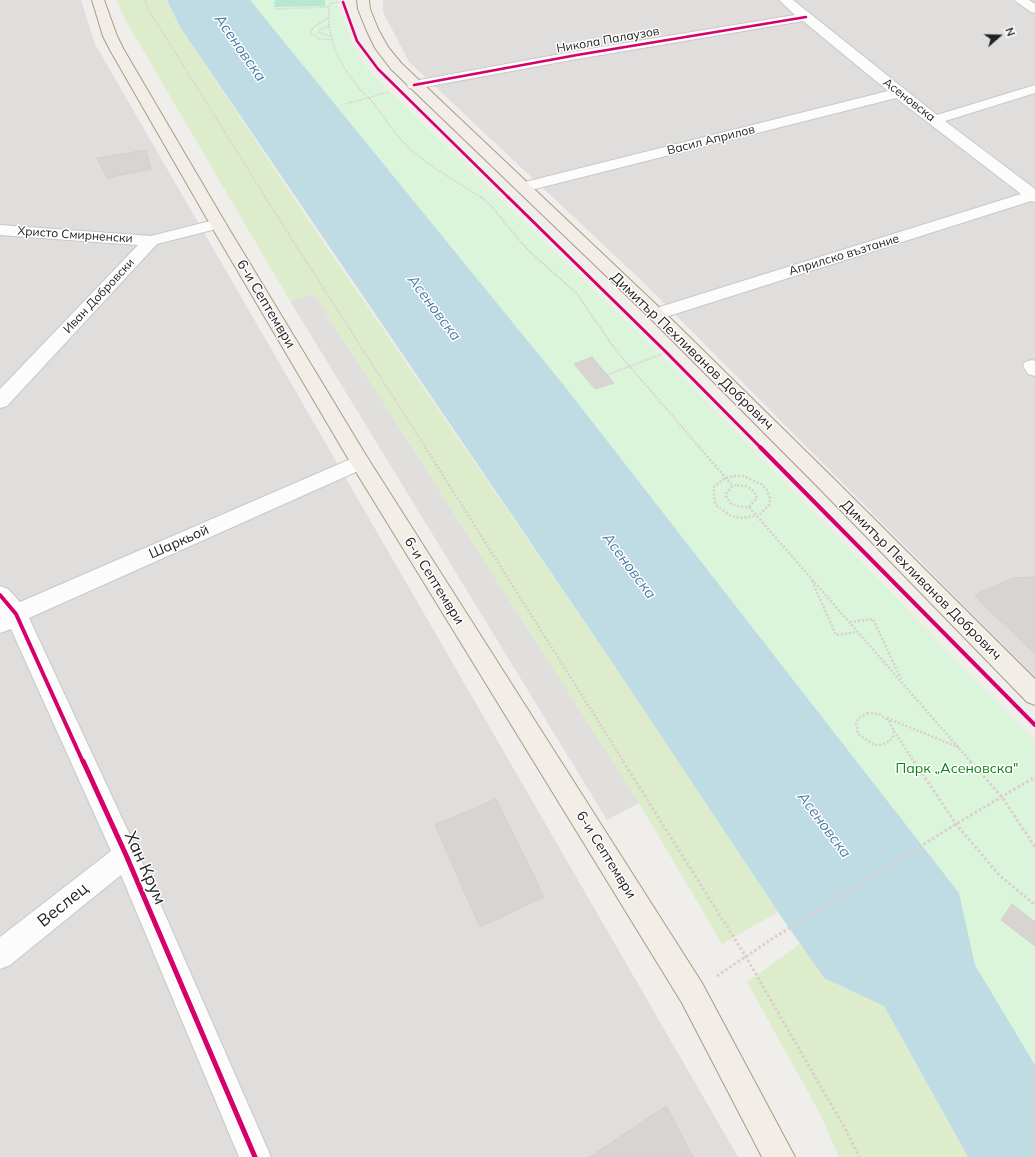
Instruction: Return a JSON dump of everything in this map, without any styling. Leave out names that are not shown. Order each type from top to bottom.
[{"type":"main road","name":"6-и Септември","points":[[98,0],[117,50],[218,224],[360,462],[692,993],[779,1157]]},
{"type":"main road","name":"Димитър Пехливанов Добрович","points":[[363,0],[364,9],[382,48],[414,85],[656,314],[826,483],[1035,695]]},
{"type":"street","name":"Асеновска","points":[[785,0],[900,93],[1034,196]]},
{"type":"street","points":[[1020,0],[1035,8]]},
{"type":"street","name":"Никола Палаузов","points":[[414,85],[577,55],[806,17]]},
{"type":"street","points":[[935,120],[1035,89]]},
{"type":"street","name":"Васил Априлов","points":[[523,187],[900,93]]},
{"type":"street","name":"Априлско възтание","points":[[656,314],[1034,196]]},
{"type":"street","points":[[150,241],[218,224]]},
{"type":"street","name":"Христо Смирненски","points":[[0,230],[150,241]]},
{"type":"street","name":"Иван Добровски","points":[[0,401],[150,241]]},
{"type":"street","name":"Шаркьой","points":[[5,611],[360,462]]},
{"type":"street","name":"Хан Крум","points":[[5,611],[126,855],[255,1157]]},
{"type":"street","name":"Веслец","points":[[0,955],[126,855]]},
{"type":"path","points":[[145,0],[148,9],[273,210],[478,530],[746,957],[847,1132],[859,1157]]},
{"type":"path","points":[[345,8],[343,2],[331,3],[329,7],[329,26],[335,51],[345,70],[395,134],[411,150],[430,165],[476,193],[491,206],[528,250],[564,280],[577,294],[615,349],[725,478],[733,486],[746,486],[754,491],[757,498],[756,502],[749,507],[740,507],[730,503],[726,496],[727,492],[733,486]]},
{"type":"path","points":[[275,9],[329,7]]},
{"type":"path","points":[[328,18],[314,27],[311,30],[311,33],[319,39],[333,40]]},
{"type":"path","points":[[329,26],[320,29],[319,33],[331,36]]},
{"type":"path","points":[[345,104],[414,85]]},
{"type":"path","points":[[607,375],[666,352],[660,347]]},
{"type":"path","points":[[744,476],[761,484],[767,490],[770,498],[764,511],[758,516],[740,518],[731,516],[717,506],[714,500],[714,487],[725,478],[744,476]]},
{"type":"path","points":[[749,507],[1002,797],[1035,847]]},
{"type":"path","points":[[811,579],[836,635],[858,632]]},
{"type":"path","points":[[850,622],[872,619],[903,684]]},
{"type":"path","points":[[894,732],[890,741],[880,745],[868,742],[858,734],[856,723],[858,718],[862,715],[874,713],[961,749]]},
{"type":"path","points":[[885,717],[893,726],[894,732],[956,824],[999,875],[1035,905]]},
{"type":"path","points":[[692,993],[772,939],[956,824],[1035,777]]},
{"type":"shaded area","points":[[0,0],[81,0],[95,44],[738,1157],[0,1157]]},
{"type":"shaded area","points":[[383,0],[1035,0],[1035,677],[644,283],[409,62],[383,12]]},
{"type":"shaded area","points":[[314,294],[639,803],[607,820],[290,301]]},
{"type":"green space","points":[[117,0],[167,0],[180,27],[328,249],[616,668],[778,912],[722,944],[639,803],[314,294],[290,301],[122,14]]},
{"type":"green space","name":"Парк „Асеновска\"","points":[[250,0],[338,0],[338,6],[351,40],[363,63],[387,89],[667,361],[1035,741],[1035,1065],[975,965],[958,892],[566,388]]},
{"type":"green space","points":[[275,0],[325,0],[325,6],[274,7]]},
{"type":"green space","points":[[800,944],[824,978],[884,1006],[968,1157],[839,1157],[819,1112],[747,982]]},
{"type":"water","points":[[167,0],[250,0],[566,388],[959,893],[975,965],[1035,1065],[1035,1157],[968,1157],[884,1006],[824,978],[778,912],[616,668],[180,27]]},
{"type":"building","points":[[146,150],[151,169],[107,178],[97,158]]},
{"type":"building","points":[[592,357],[614,383],[595,389],[574,364]]},
{"type":"building","points":[[1035,577],[1035,654],[975,595],[1012,578]]},
{"type":"building","points":[[496,799],[544,897],[480,927],[435,825]]},
{"type":"building","points":[[1012,904],[1035,922],[1035,946],[1001,920]]},
{"type":"building","points":[[666,1106],[693,1157],[590,1157]]},
{"type":"cycle path","points":[[343,2],[357,41],[378,69],[397,89],[666,352],[1035,725]]},
{"type":"cycle path","points":[[414,85],[577,55],[806,17]]},
{"type":"cycle path","points":[[0,595],[16,614],[126,855],[255,1157]]}]
